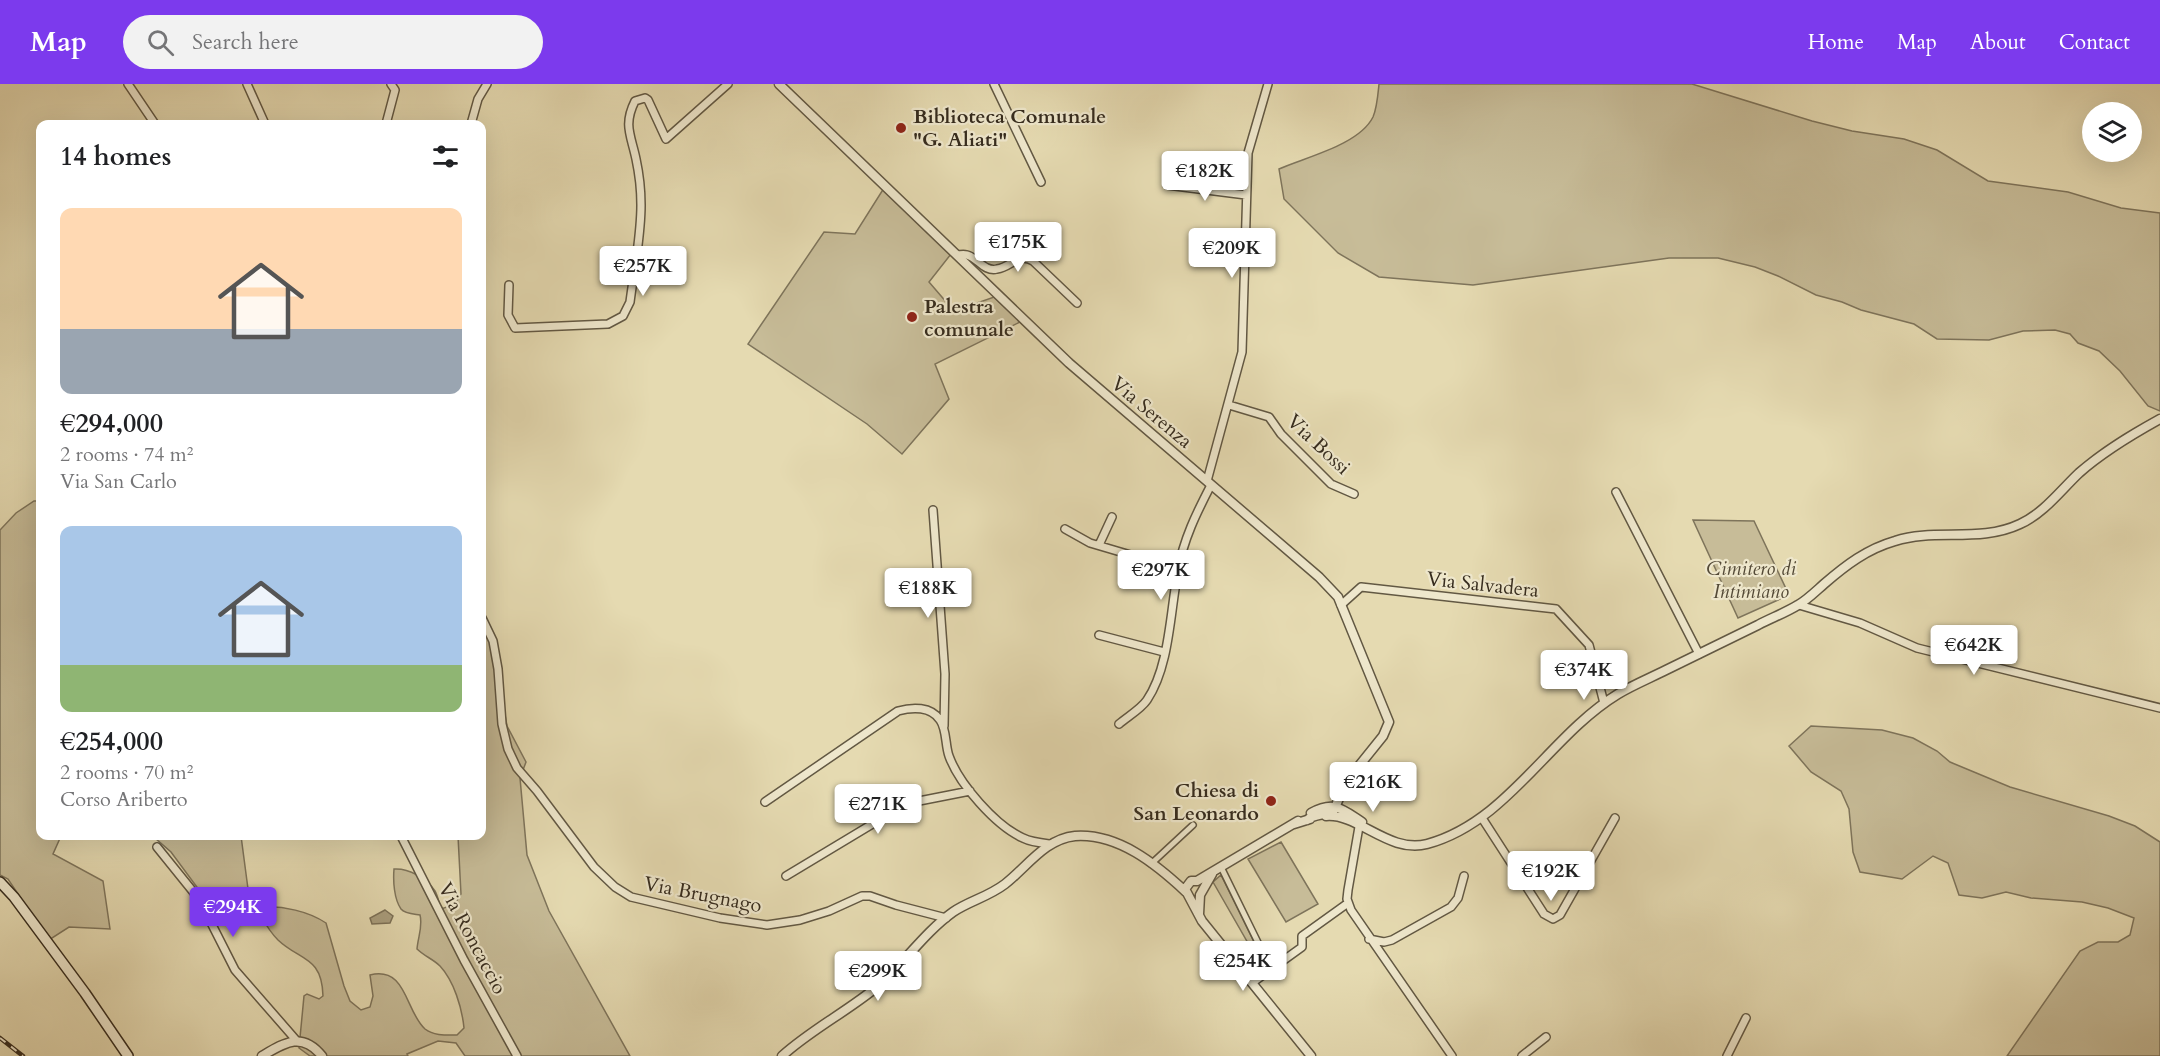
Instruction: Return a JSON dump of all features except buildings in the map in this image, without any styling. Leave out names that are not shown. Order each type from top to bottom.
[{"type":"main road","points":[[0,882],[14,897],[85,993],[128,1056]]},
{"type":"street","points":[[128,84],[152,120]]},
{"type":"street","points":[[248,84],[263,120]]},
{"type":"street","points":[[387,120],[395,90],[391,84]]},
{"type":"street","points":[[472,120],[478,99],[487,84]]},
{"type":"street","points":[[508,285],[508,315],[515,328],[608,324],[623,316],[630,302],[641,206],[636,160],[629,136],[628,121],[635,101],[645,98],[648,100],[666,139],[728,84]]},
{"type":"street","name":"Via Serenza","points":[[779,84],[1069,363],[1319,577],[1338,597],[1389,722],[1383,736],[1346,782],[1336,806]]},
{"type":"street","points":[[994,84],[1041,182]]},
{"type":"street","points":[[1119,724],[1146,702],[1158,676],[1178,569],[1188,534],[1209,483],[1242,352],[1248,153],[1268,84]]},
{"type":"street","points":[[1167,185],[1246,195]]},
{"type":"street","points":[[957,255],[968,255],[986,268],[996,270],[1026,256],[1077,303]]},
{"type":"street","name":"Via Bossi","points":[[1228,405],[1269,417],[1281,434],[1331,483],[1354,494]]},
{"type":"street","points":[[1293,824],[1337,816],[1413,846],[1438,840],[1482,818],[1589,714],[1604,703],[1799,605],[1839,571],[1870,550],[1897,540],[1931,536],[1979,535],[2019,525],[2044,509],[2079,474],[2113,446],[2160,419]]},
{"type":"street","points":[[1616,492],[1699,654]]},
{"type":"street","points":[[933,510],[945,674],[944,728],[948,754],[955,770],[970,791],[1008,829],[1023,838],[1050,844]]},
{"type":"street","points":[[1099,545],[1112,517]]},
{"type":"street","points":[[1065,529],[1090,543],[1178,569]]},
{"type":"street","name":"Via Salvadera","points":[[1341,605],[1361,587],[1556,609],[1589,645],[1604,703]]},
{"type":"street","points":[[1799,605],[1860,623],[1917,648],[2160,708]]},
{"type":"street","name":"Via Brugnago","points":[[486,626],[493,641],[498,669],[502,724],[508,749],[517,768],[537,790],[594,867],[615,887],[631,897],[720,918],[767,925],[800,920],[829,911],[862,896],[870,896],[946,918]]},
{"type":"street","points":[[1099,635],[1164,652]]},
{"type":"street","points":[[765,802],[898,711],[908,709],[930,711],[940,720],[944,728]]},
{"type":"street","points":[[786,876],[894,811],[914,802],[970,791]]},
{"type":"street","points":[[1307,820],[1312,816],[1330,813],[1336,806]]},
{"type":"street","points":[[1167,874],[1194,898],[1197,886],[1218,869],[1319,809],[1336,806],[1360,824]]},
{"type":"street","points":[[1482,818],[1544,914],[1553,919],[1560,915],[1615,818]]},
{"type":"street","points":[[1360,824],[1348,890],[1348,903],[1369,939],[1452,1056]]},
{"type":"street","points":[[1151,864],[1192,825]]},
{"type":"street","points":[[782,1056],[812,1031],[878,986],[954,911],[998,890],[1050,844],[1073,837],[1100,837],[1129,850],[1167,874],[1197,886]]},
{"type":"street","name":"Via Roncaccio","points":[[402,840],[517,1056]]},
{"type":"street","points":[[157,847],[199,899],[236,970],[296,1040]]},
{"type":"street","points":[[1218,869],[1271,969]]},
{"type":"street","points":[[1369,939],[1384,942],[1392,940],[1451,907],[1458,898],[1464,876]]},
{"type":"street","points":[[1197,886],[1186,885],[1198,914],[1311,1056]]},
{"type":"street","points":[[1197,886],[1198,914]]},
{"type":"street","points":[[1252,983],[1302,947],[1302,936],[1348,903]]},
{"type":"street","points":[[1727,1056],[1746,1018]]},
{"type":"street","points":[[1522,1056],[1546,1037]]},
{"type":"street","points":[[262,1056],[286,1041],[296,1040],[316,1048],[322,1056]]},
{"type":"green space","points":[[1379,84],[1692,84],[1812,121],[1852,131],[1904,139],[1937,150],[1988,181],[2068,192],[2121,208],[2160,213],[2160,411],[2148,406],[2120,371],[2099,351],[2078,343],[2070,334],[2055,330],[2023,331],[1989,340],[1937,339],[1914,324],[1816,295],[1755,267],[1718,258],[1669,258],[1473,285],[1379,277],[1338,253],[1284,199],[1279,169],[1344,143],[1366,127],[1373,117]]},
{"type":"green space","points":[[884,188],[951,254],[929,282],[954,311],[994,297],[1020,322],[935,364],[949,399],[902,454],[867,424],[748,344],[824,232],[855,234]]},
{"type":"green space","points":[[36,501],[36,840],[59,840],[53,854],[103,881],[110,929],[69,927],[49,940],[8,879],[0,875],[0,530],[16,513]]},
{"type":"green space","name":"Cimitero di Intimiano","points":[[1693,520],[1754,521],[1789,595],[1738,618]]},
{"type":"green space","points":[[486,619],[507,726],[526,762],[520,778],[527,855],[549,911],[630,1056],[465,1056],[456,1043],[438,1041],[407,1054],[408,1056],[310,1056],[299,1048],[304,996],[307,994],[319,999],[323,996],[322,983],[314,966],[273,935],[261,916],[263,907],[295,910],[326,923],[350,1001],[361,1010],[370,1007],[373,996],[370,975],[382,974],[398,983],[418,1021],[425,1029],[436,1034],[457,1035],[464,1028],[453,987],[440,966],[417,949],[421,927],[420,915],[407,913],[401,909],[395,895],[394,869],[405,870],[427,882],[435,891],[441,909],[455,902],[461,894],[458,840],[486,840]]},
{"type":"green space","points":[[1811,726],[1882,730],[1913,738],[1937,751],[1950,762],[2010,787],[2109,816],[2135,826],[2160,842],[2160,1056],[2007,1056],[2080,951],[2098,942],[2118,942],[2130,935],[2134,918],[2108,908],[2082,902],[2031,898],[2006,892],[1982,898],[1959,895],[1948,863],[1933,856],[1902,879],[1860,872],[1853,852],[1849,809],[1841,791],[1811,772],[1789,746]]},
{"type":"green space","points":[[157,840],[242,840],[250,904],[245,906],[233,901],[216,902],[205,898],[171,852]]},
{"type":"green space","points":[[1281,842],[1318,904],[1286,922],[1248,859]]},
{"type":"green space","points":[[1221,875],[1264,962],[1248,943],[1213,882]]},
{"type":"shaded area","points":[[385,910],[393,916],[390,923],[372,924],[370,918]]},
{"type":"railway","points":[[0,1038],[23,1056]]},
{"type":"place","name":"Biblioteca Comunale \"G. Aliati\"","points":[[901,128]]},
{"type":"place","name":"Palestra comunale","points":[[912,317]]},
{"type":"place","name":"Chiesa di San Leonardo","points":[[1271,801]]}]
